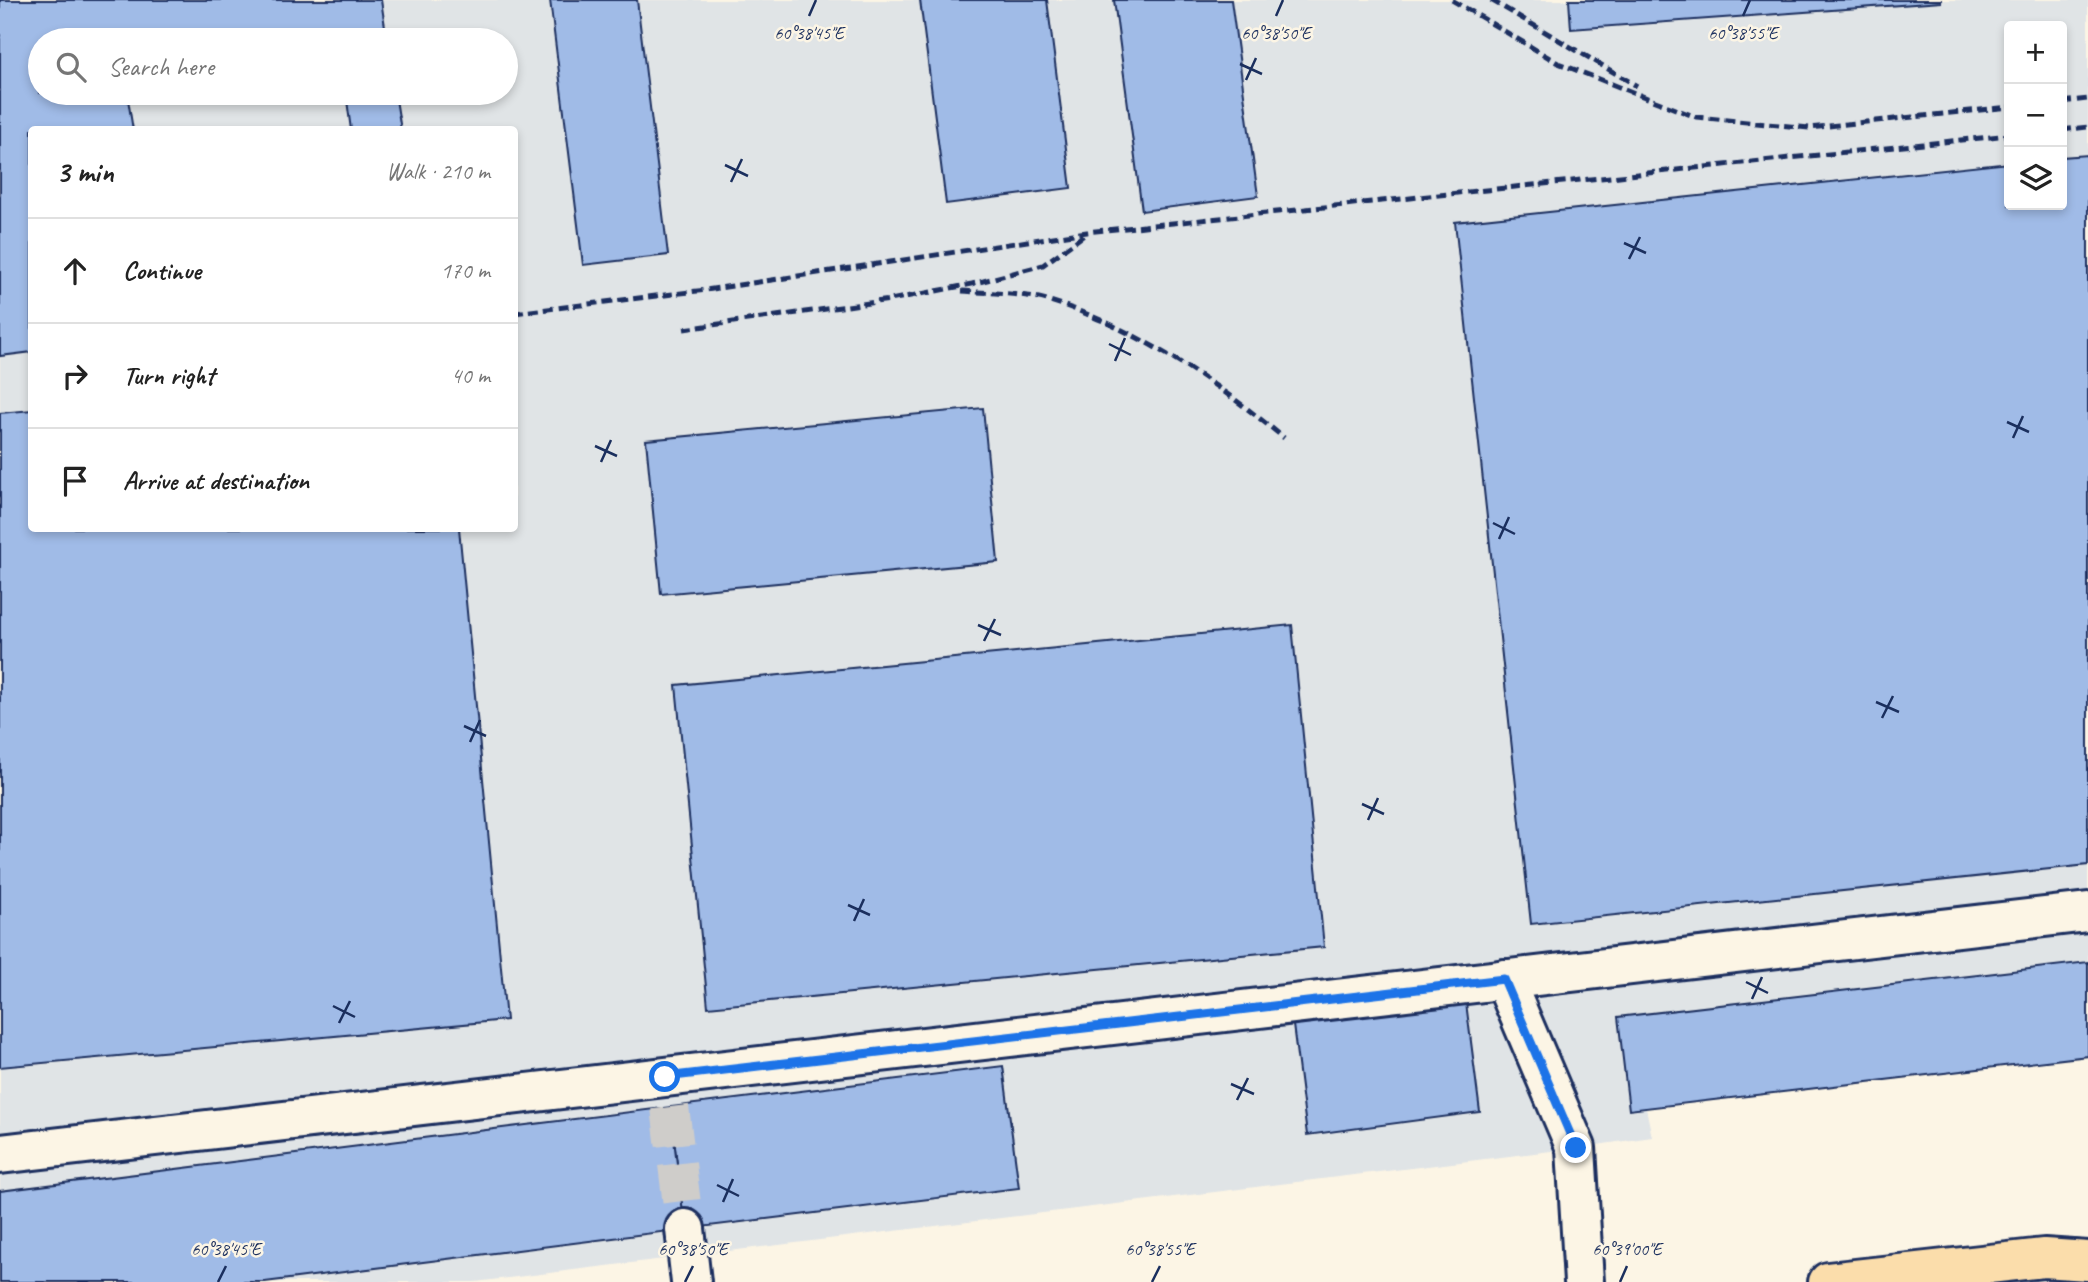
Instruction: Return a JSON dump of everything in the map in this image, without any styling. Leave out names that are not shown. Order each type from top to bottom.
[{"type":"main road","points":[[1828,1282],[2044,1258],[2088,1261]]},
{"type":"lane","points":[[0,1154],[668,1092],[1504,979],[2088,912]]},
{"type":"lane","points":[[1504,979],[1576,1148],[1584,1282]]},
{"type":"lane","points":[[685,1229],[691,1282]]},
{"type":"shaded area","points":[[0,0],[2088,0],[2088,1056],[1646,1108],[1652,1137],[475,1282],[0,1282]]},
{"type":"building","points":[[0,0],[381,0],[385,28],[28,28],[28,105],[129,105],[132,126],[28,126],[28,352],[0,356]]},
{"type":"building","points":[[550,0],[637,0],[668,255],[583,265]]},
{"type":"building","points":[[920,0],[1047,0],[1071,188],[946,204]]},
{"type":"building","points":[[1114,0],[1231,0],[1258,196],[1142,211]]},
{"type":"building","points":[[1569,0],[1941,0],[1941,2],[1571,29]]},
{"type":"building","points":[[348,105],[397,105],[400,126],[350,126]]},
{"type":"building","points":[[2088,155],[2088,865],[1531,924],[1455,222],[2004,164],[2004,210],[2067,210],[2067,157]]},
{"type":"building","points":[[983,408],[998,562],[661,594],[646,440]]},
{"type":"building","points":[[28,410],[28,532],[459,532],[506,1020],[0,1067],[0,413]]},
{"type":"building","points":[[1292,625],[1324,947],[708,1007],[676,685]]},
{"type":"building","points":[[2088,962],[2088,1056],[1629,1110],[1618,1017]]},
{"type":"building","points":[[1465,995],[1480,1112],[1307,1135],[1292,1017]]},
{"type":"building","points":[[1003,1066],[1019,1188],[685,1229],[670,1107]]},
{"type":"building","points":[[670,1107],[685,1229],[265,1282],[0,1282],[0,1191]]},
{"type":"tunnel","points":[[670,1107],[685,1229]]},
{"type":"railway","points":[[1452,0],[1558,63],[1696,117],[1809,128],[2004,108]]},
{"type":"railway","points":[[1491,0],[1637,86]]},
{"type":"railway","points":[[2067,101],[2088,99]]},
{"type":"railway","points":[[2067,129],[2088,127]]},
{"type":"railway","points":[[518,313],[706,290],[1087,232],[2004,136]]},
{"type":"railway","points":[[684,329],[890,300],[972,284],[1043,265],[1084,235]]},
{"type":"railway","points":[[962,291],[1047,300],[1111,325],[1172,357],[1230,396],[1284,438]]},
{"type":"route","points":[[665,1077],[1504,979],[1576,1148]]}]
